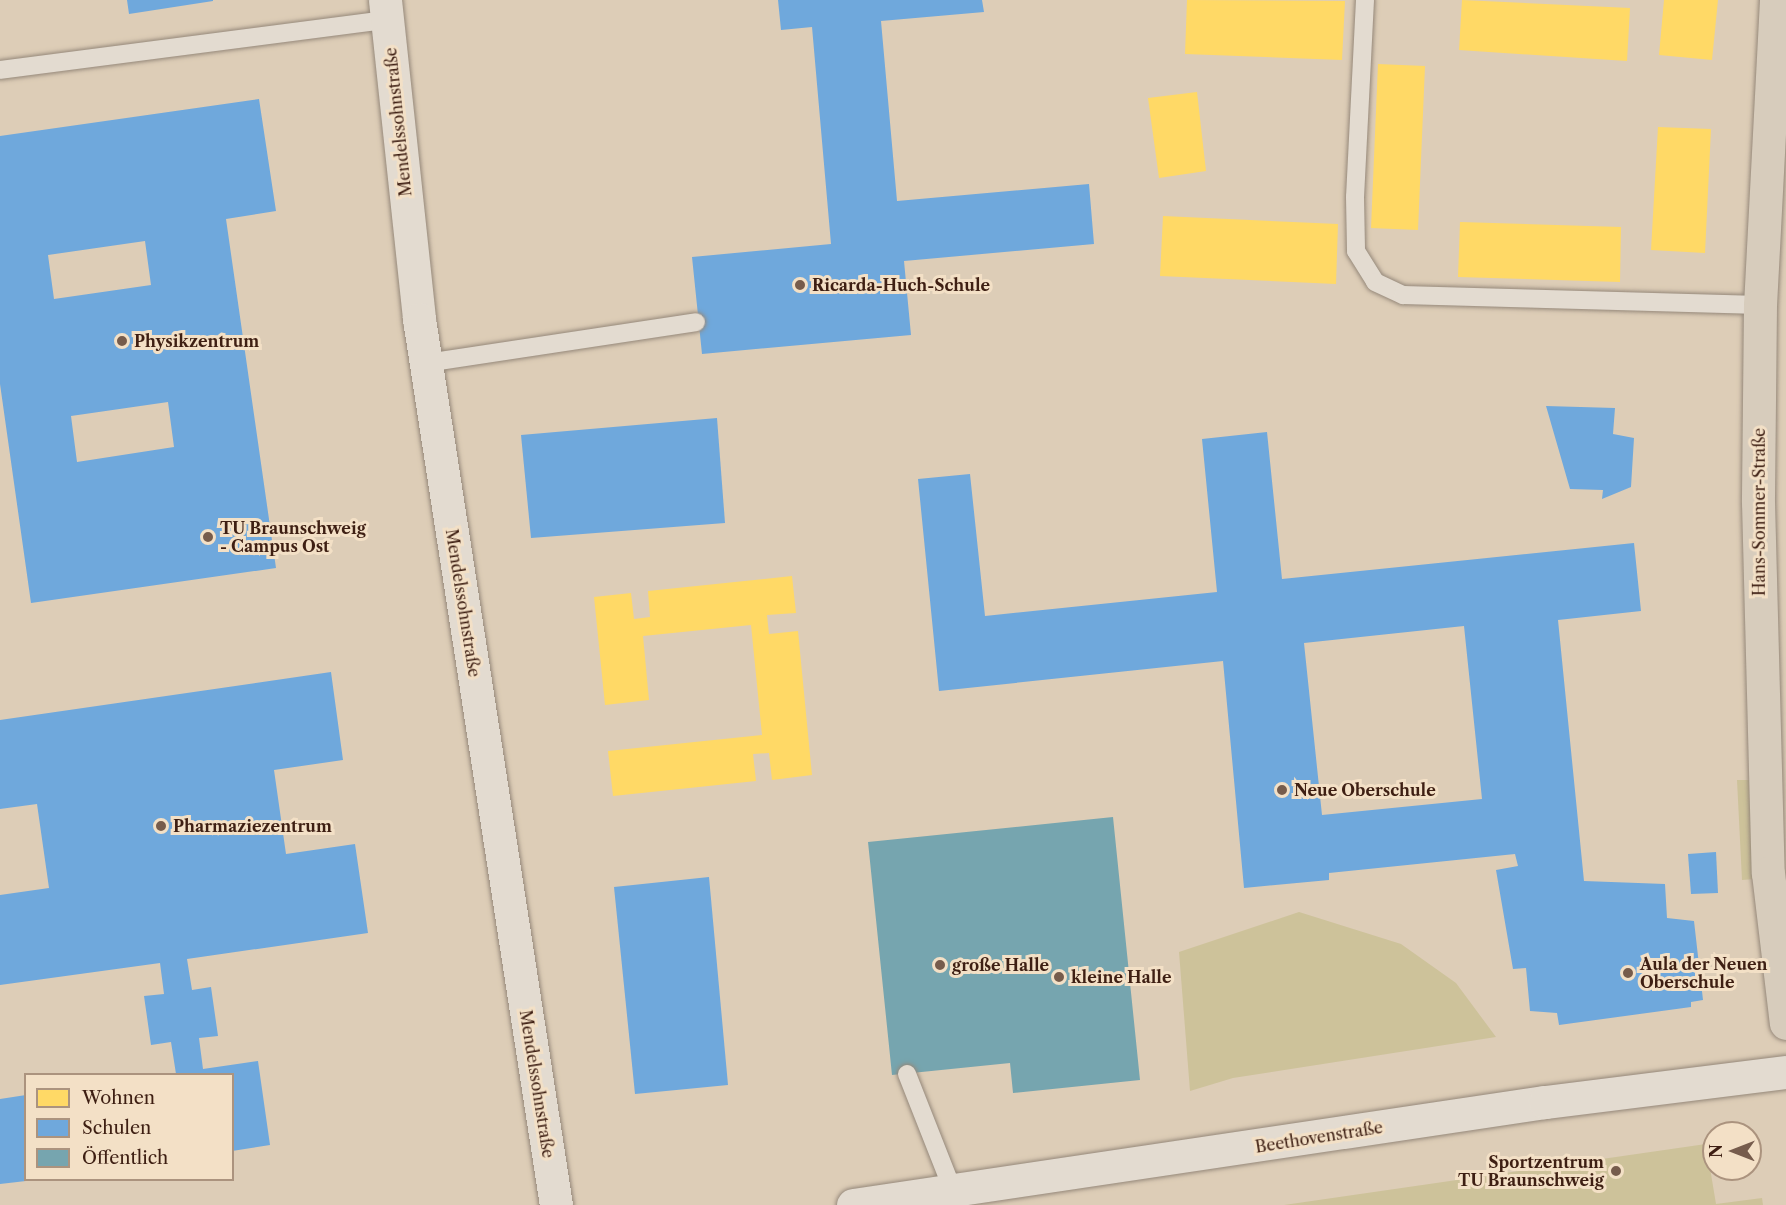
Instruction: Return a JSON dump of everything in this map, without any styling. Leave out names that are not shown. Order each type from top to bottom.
[{"type":"main road","name":"Hans-Sommer-Straße","points":[[1776,0],[1760,305],[1762,759],[1768,873],[1786,1023]]},
{"type":"street","name":"Mendelssohnstraße","points":[[386,10],[426,363],[556,1205]]},
{"type":"street","name":"Beethovenstraße","points":[[853,1205],[1545,1102],[1786,1072]]},
{"type":"lane","points":[[1365,0],[1355,197],[1356,251],[1375,282],[1403,295],[1760,305]]},
{"type":"lane","points":[[0,70],[386,10]]},
{"type":"lane","points":[[426,363],[696,322]]},
{"type":"lane","points":[[907,1074],[952,1191]]},
{"type":"shaded area","points":[[1737,780],[1749,780],[1754,879],[1742,880]]},
{"type":"shaded area","points":[[1299,912],[1401,944],[1456,983],[1496,1037],[1233,1078],[1190,1091],[1179,952]]},
{"type":"shaded area","name":"Sportzentrum TU Braunschweig","points":[[1702,1145],[1702,1181],[1712,1181],[1716,1204],[1762,1198],[1763,1205],[1284,1205]]},
{"type":"building: Wohnen","points":[[1187,0],[1345,1],[1342,60],[1185,54]]},
{"type":"building: Wohnen","points":[[1462,0],[1630,8],[1627,61],[1459,50]]},
{"type":"building: Wohnen","points":[[1664,0],[1718,0],[1712,60],[1659,55]]},
{"type":"building: Wohnen","points":[[1378,64],[1425,66],[1418,230],[1371,228]]},
{"type":"building: Wohnen","points":[[1197,92],[1206,171],[1159,178],[1148,98]]},
{"type":"building: Wohnen","points":[[1658,127],[1711,129],[1705,253],[1651,250]]},
{"type":"building: Wohnen","points":[[1163,216],[1338,224],[1336,284],[1160,276]]},
{"type":"building: Wohnen","points":[[1460,222],[1621,227],[1620,282],[1458,277]]},
{"type":"building: Wohnen","points":[[792,576],[796,613],[767,615],[769,634],[798,631],[812,775],[772,780],[769,753],[753,754],[756,781],[613,796],[608,751],[762,735],[751,625],[643,636],[649,700],[605,705],[594,597],[631,593],[634,619],[650,617],[648,591]]},
{"type":"building: Schulen","points":[[127,0],[213,0],[213,1],[129,14]]},
{"type":"building: Schulen","points":[[778,0],[982,0],[984,12],[881,21],[897,201],[1089,184],[1094,244],[904,261],[911,335],[702,354],[692,257],[831,244],[812,27],[781,30]]},
{"type":"building: Schulen","name":"Physikzentrum","points":[[259,99],[276,211],[226,219],[276,568],[31,603],[0,384],[0,136]],"holes":[[[145,241],[151,285],[54,299],[48,255]],[[168,402],[174,447],[77,462],[71,416]]]},
{"type":"building: Schulen","points":[[1546,406],[1615,408],[1613,434],[1634,438],[1631,487],[1602,499],[1603,490],[1570,489]]},
{"type":"building: Schulen","points":[[717,418],[725,523],[531,538],[521,435]]},
{"type":"building: Schulen","points":[[1267,432],[1282,579],[1634,543],[1641,611],[1558,620],[1584,881],[1665,884],[1667,918],[1694,921],[1703,1000],[1691,1002],[1691,1007],[1559,1025],[1557,1013],[1530,1011],[1526,968],[1513,969],[1496,870],[1518,866],[1515,854],[1329,873],[1329,880],[1244,888],[1223,661],[939,691],[918,479],[970,474],[985,616],[1217,592],[1202,439]],"holes":[[[1464,626],[1482,799],[1322,815],[1304,643]]]},
{"type":"building: Schulen","name":"Pharmaziezentrum","points":[[331,672],[343,760],[274,770],[286,854],[355,844],[368,933],[187,959],[192,990],[211,987],[218,1036],[199,1038],[203,1069],[258,1061],[270,1145],[234,1151],[234,1073],[176,1073],[171,1042],[151,1045],[144,996],[164,994],[160,963],[0,985],[0,895],[49,888],[37,804],[0,809],[0,720]]},
{"type":"building: Schulen","points":[[1716,852],[1718,893],[1691,894],[1688,854]]},
{"type":"building: Schulen","points":[[709,877],[728,1085],[635,1094],[614,887]]},
{"type":"building: Schulen","points":[[24,1095],[24,1181],[26,1181],[0,1184],[0,1099]]},
{"type":"building: Öffentlich","points":[[1113,817],[1140,1080],[1013,1093],[1010,1063],[892,1075],[868,842]]},
{"type":"place","name":"Ricarda-Huch-Schule","points":[[800,285]]},
{"type":"place","name":"Physikzentrum","points":[[122,341]]},
{"type":"place","name":"TU Braunschweig - Campus Ost","points":[[208,537]]},
{"type":"place","name":"Neue Oberschule","points":[[1282,790]]},
{"type":"place","name":"Pharmaziezentrum","points":[[161,826]]},
{"type":"place","name":"große Halle","points":[[940,965]]},
{"type":"place","name":"Aula der Neuen Oberschule","points":[[1628,973]]},
{"type":"place","name":"kleine Halle","points":[[1059,977]]},
{"type":"place","name":"Sportzentrum TU Braunschweig","points":[[1616,1171]]}]
